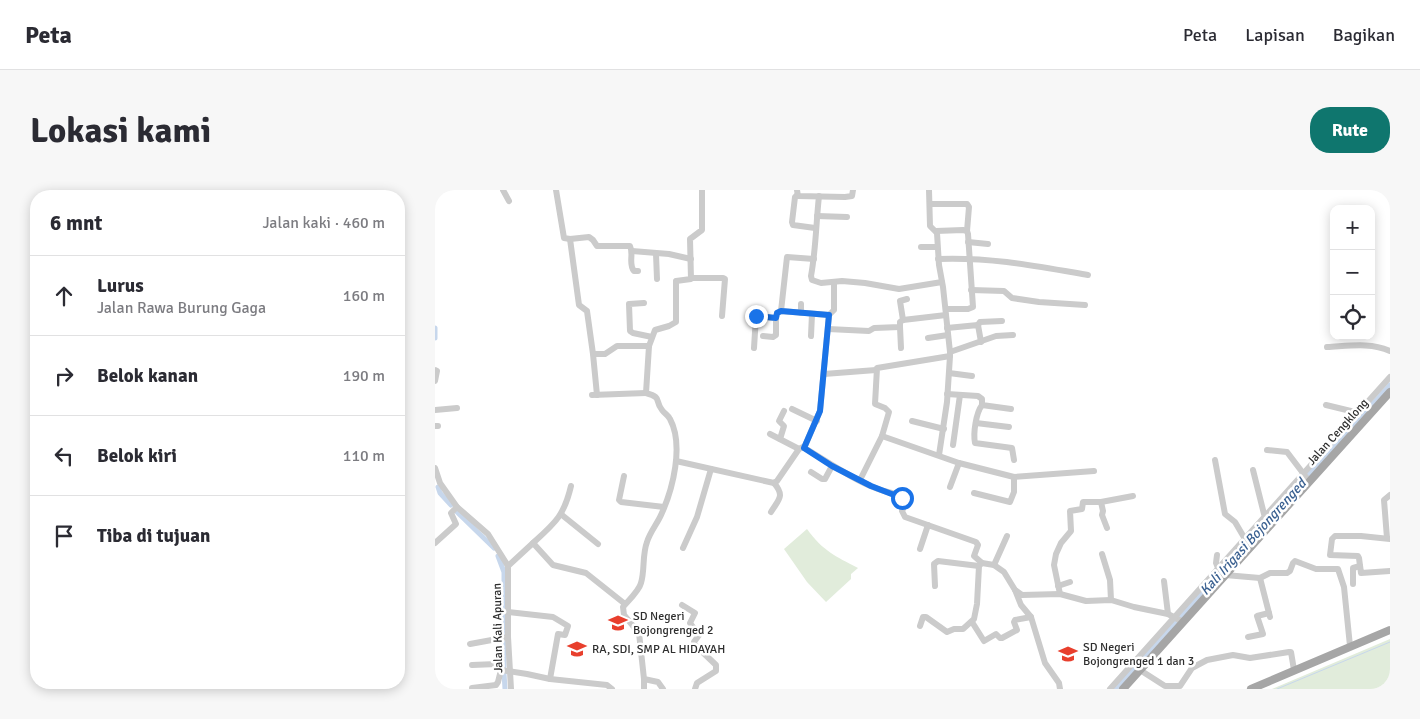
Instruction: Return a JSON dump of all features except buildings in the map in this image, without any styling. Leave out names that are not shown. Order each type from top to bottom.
[{"type":"main road","name":"Jalan Cengklong","points":[[1123,689],[1140,670],[1176,618],[1225,575],[1249,541],[1273,522],[1306,478],[1354,426],[1390,392]]},
{"type":"main road","points":[[1251,689],[1390,630]]},
{"type":"street","points":[[503,190],[509,201]]},
{"type":"street","points":[[556,190],[564,237],[570,239],[589,237],[597,246],[629,246],[632,250],[669,254],[691,259]]},
{"type":"street","points":[[692,278],[690,239],[701,230],[703,190]]},
{"type":"street","points":[[815,228],[793,225],[797,192],[819,196],[851,197],[853,190]]},
{"type":"street","points":[[929,190],[930,226],[936,231],[967,231]]},
{"type":"street","points":[[819,196],[812,280],[865,283],[899,289],[942,282]]},
{"type":"street","points":[[903,320],[971,308],[973,304],[968,258],[967,231],[969,207],[967,204],[930,204]]},
{"type":"street","points":[[817,216],[847,217]]},
{"type":"street","points":[[936,231],[950,354],[944,429],[939,455]]},
{"type":"street","points":[[570,239],[579,305],[587,311],[593,354],[594,395],[645,393],[654,395],[659,400],[663,411],[674,427],[676,468],[664,507],[645,548],[641,583],[623,607],[624,615],[639,633],[644,689]]},
{"type":"street","points":[[968,242],[988,244]]},
{"type":"street","points":[[921,247],[937,247]]},
{"type":"street","points":[[632,250],[631,268],[634,271],[638,271]]},
{"type":"street","points":[[656,254],[657,279]]},
{"type":"street","points":[[763,336],[773,337],[776,335],[776,318],[777,313],[781,311],[787,256],[814,259]]},
{"type":"street","points":[[938,259],[968,258],[1013,262],[1088,275]]},
{"type":"street","points":[[645,393],[649,346],[655,330],[676,322],[675,281],[692,278],[723,278],[725,280],[723,316]]},
{"type":"street","points":[[774,483],[801,448],[817,420],[822,400],[823,364],[829,315],[834,310],[834,282]]},
{"type":"street","points":[[971,290],[1004,291],[1011,298],[1085,305]]},
{"type":"street","points":[[901,348],[900,322],[903,320],[900,301],[907,300]]},
{"type":"street","points":[[645,303],[629,304],[630,331],[652,337]]},
{"type":"street","points":[[801,304],[801,313]]},
{"type":"street","points":[[781,311],[829,315]]},
{"type":"street","points":[[811,336],[812,314]]},
{"type":"street","points":[[755,348],[756,316],[776,318]]},
{"type":"street","points":[[947,328],[978,325],[980,322],[1002,321]]},
{"type":"street","points":[[978,325],[981,342]]},
{"type":"street","points":[[828,329],[869,331],[874,328],[900,327]]},
{"type":"street","points":[[928,338],[948,335]]},
{"type":"street","points":[[824,374],[876,370],[879,367],[950,354],[996,336],[1013,335]]},
{"type":"street","points":[[593,354],[605,354],[617,346],[649,346]]},
{"type":"street","points":[[1327,347],[1372,346],[1382,347],[1390,351]]},
{"type":"street","points":[[435,370],[437,371],[435,382]]},
{"type":"street","points":[[860,480],[883,436],[889,412],[875,404],[876,370]]},
{"type":"street","points":[[949,373],[972,376]]},
{"type":"street","points":[[1354,426],[1359,414],[1390,377]]},
{"type":"street","points":[[947,394],[979,396],[982,399],[982,405],[979,409],[976,423],[975,443],[1012,448],[1014,460]]},
{"type":"street","points":[[953,446],[960,395]]},
{"type":"street","points":[[1326,404],[1359,414]]},
{"type":"street","points":[[982,405],[1011,409]]},
{"type":"street","points":[[435,410],[457,408]]},
{"type":"street","points":[[793,410],[817,420]]},
{"type":"street","points":[[780,439],[784,426],[779,422],[784,411]]},
{"type":"street","points":[[912,421],[944,429]]},
{"type":"street","points":[[976,423],[1009,427]]},
{"type":"street","points":[[770,434],[801,448],[879,490],[902,498],[906,503],[902,511],[905,517],[976,542],[978,545],[974,556],[980,564],[977,604],[972,622],[975,630],[984,641],[996,634],[1003,638],[1017,630],[1015,620],[1031,617]]},
{"type":"street","points":[[883,436],[959,462],[1014,476],[1094,471]]},
{"type":"street","points":[[1110,689],[1176,618],[1218,568],[1249,541],[1266,516],[1306,478],[1287,452],[1267,450]]},
{"type":"street","points":[[1215,460],[1225,514],[1235,522],[1249,541]]},
{"type":"street","points":[[676,461],[774,483],[781,494],[771,512]]},
{"type":"street","points":[[951,487],[959,462]]},
{"type":"street","points":[[811,472],[825,479],[832,466]]},
{"type":"street","points":[[435,468],[437,484],[457,507],[488,534],[508,566],[561,515],[568,501],[571,486]]},
{"type":"street","points":[[683,548],[697,517],[711,469]]},
{"type":"street","points":[[1253,470],[1266,516],[1273,522]]},
{"type":"street","points":[[624,476],[619,500],[621,502],[664,507]]},
{"type":"street","points":[[974,493],[1010,502],[1014,492],[1014,476]]},
{"type":"street","points":[[1330,569],[1332,539],[1335,536],[1389,538],[1384,500],[1390,495]]},
{"type":"street","points":[[1061,594],[1054,565],[1061,543],[1071,531],[1070,511],[1082,509],[1083,502],[1101,502],[1133,496]]},
{"type":"street","points":[[1101,502],[1103,511],[1101,515],[1107,528]]},
{"type":"street","points":[[435,543],[456,524],[451,513],[457,507]]},
{"type":"street","points":[[561,515],[599,544]]},
{"type":"street","points":[[920,549],[928,525]]},
{"type":"street","points":[[994,565],[1002,551],[1007,536]]},
{"type":"street","points":[[533,543],[553,565],[586,573],[625,604]]},
{"type":"street","points":[[1102,554],[1111,580],[1111,600]]},
{"type":"street","points":[[1217,555],[1216,562],[1218,568]]},
{"type":"street","points":[[1330,555],[1355,555],[1359,558],[1360,572],[1362,573],[1390,570]]},
{"type":"street","points":[[935,586],[935,564],[938,561],[994,565],[1004,572],[1015,590],[1021,605],[1031,617],[1045,663],[1059,683],[1060,689]]},
{"type":"street","points":[[1225,575],[1260,578],[1269,573],[1287,574],[1290,572],[1295,561],[1315,569],[1339,569],[1345,587],[1350,646]]},
{"type":"street","name":"Jalan Kali Apuran","points":[[508,566],[508,637],[511,689]]},
{"type":"street","points":[[1353,584],[1353,568],[1360,566]]},
{"type":"street","points":[[1248,637],[1263,634],[1257,618],[1259,614],[1270,615],[1260,578]]},
{"type":"street","points":[[1164,581],[1176,618]]},
{"type":"street","points":[[1058,586],[1070,582]]},
{"type":"street","points":[[1015,590],[1022,595],[1061,594],[1086,601],[1111,600],[1176,618]]},
{"type":"street","points":[[683,605],[695,613],[690,623],[699,636],[694,644],[716,666],[715,671],[697,683],[695,689]]},
{"type":"street","points":[[508,612],[553,617],[568,626],[565,635],[558,634],[550,679]]},
{"type":"street","points":[[920,626],[923,617],[926,617],[947,632],[954,629],[963,629],[972,622]]},
{"type":"street","points":[[470,644],[508,637]]},
{"type":"street","points":[[1140,670],[1165,686],[1180,686],[1192,668],[1207,660],[1233,655],[1250,658],[1289,652],[1291,652],[1294,670]]},
{"type":"street","points":[[472,665],[497,664],[501,670],[496,685],[472,688]]},
{"type":"street","points":[[501,670],[550,679],[607,686],[612,689]]},
{"type":"street","points":[[644,679],[659,682],[663,689]]},
{"type":"green space","points":[[807,529],[824,548],[858,568],[851,574],[851,579],[826,602],[807,582],[784,549]]},
{"type":"green space","points":[[1390,639],[1390,689],[1272,689]]},
{"type":"waterway","points":[[435,328],[435,338]]},
{"type":"waterway","name":"Kali Irigasi Bojongrenged","points":[[1115,689],[1390,385]]},
{"type":"waterway","points":[[438,487],[440,493],[451,505]]},
{"type":"waterway","points":[[456,511],[494,548]]},
{"type":"waterway","points":[[498,556],[504,572],[504,634]]},
{"type":"waterway","points":[[504,642],[504,666]]},
{"type":"waterway","points":[[1277,689],[1390,642]]},
{"type":"waterway","points":[[504,673],[505,689]]},
{"type":"place","name":"SD Negeri Bojongrenged 2","points":[[618,623]]},
{"type":"place","name":"RA, SDI, SMP AL HIDAYAH","points":[[577,649]]},
{"type":"place","name":"SD Negeri Bojongrenged 1 dan 3","points":[[1068,654]]},
{"type":"route","points":[[756,316],[776,318],[779,311],[829,315],[820,411],[804,448],[832,466],[871,486],[902,498]]}]
